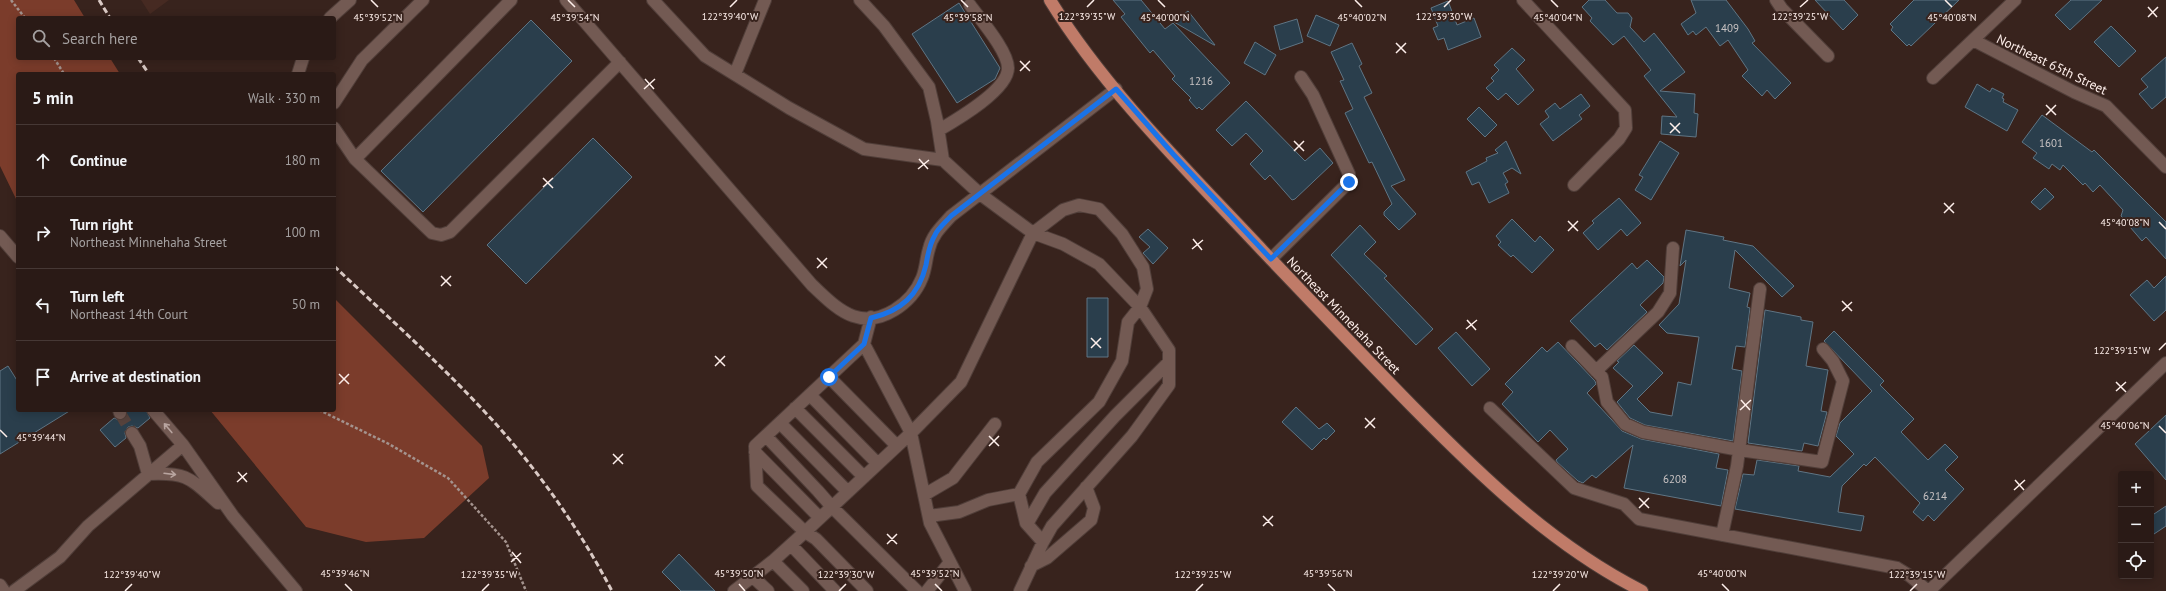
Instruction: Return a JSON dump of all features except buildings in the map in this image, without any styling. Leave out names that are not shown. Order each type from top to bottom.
[{"type":"main road","name":"Northeast Minnehaha Street","points":[[1050,0],[1077,39],[1116,89],[1174,155],[1367,360],[1487,479],[1551,534],[1585,559],[1642,591]]},
{"type":"street","points":[[332,16],[350,0]]},
{"type":"street","points":[[336,100],[362,60],[423,0]]},
{"type":"street","points":[[355,159],[511,0]]},
{"type":"street","points":[[566,0],[812,285],[835,306],[854,317],[871,318],[888,314],[903,305],[915,293],[923,278],[929,247],[935,234],[951,216],[1116,89]]},
{"type":"street","points":[[653,0],[705,56],[789,108],[864,149],[943,160],[980,194],[1033,233],[1063,244],[1099,264],[1140,307],[1169,350],[1169,386],[1132,436],[1052,526],[1020,591]]},
{"type":"street","points":[[735,74],[765,0]]},
{"type":"street","points":[[860,0],[884,26],[928,87],[939,130],[943,160]]},
{"type":"street","points":[[1523,0],[1625,110],[1626,128],[1619,139],[1574,185]]},
{"type":"street","points":[[1776,0],[1782,9],[1828,56]]},
{"type":"street","points":[[1933,78],[2015,0]]},
{"type":"street","points":[[939,130],[966,115],[1006,78],[1008,67],[1002,51],[970,5]]},
{"type":"street","name":"Northeast 65th Street","points":[[1973,40],[2074,92],[2106,106],[2166,167]]},
{"type":"street","points":[[299,72],[302,60]]},
{"type":"street","points":[[336,131],[355,159],[432,233],[441,235],[450,232],[620,62]]},
{"type":"street","points":[[1271,259],[1349,182],[1349,174],[1313,95],[1301,77]]},
{"type":"street","points":[[736,590],[791,545],[911,433],[961,382],[1033,233],[1063,210],[1079,206],[1099,209],[1122,234],[1143,267],[1147,289],[1140,307],[1128,322],[1122,361],[1099,402],[1037,462],[1019,494],[1027,524],[1043,542]]},
{"type":"street","points":[[0,236],[16,255]]},
{"type":"street","points":[[1596,371],[1658,312],[1670,293],[1673,248]]},
{"type":"street","points":[[1722,535],[1740,450],[1760,289]]},
{"type":"street","points":[[867,591],[816,539],[805,532],[757,486],[755,446],[864,344],[871,318]]},
{"type":"street","points":[[864,344],[911,433],[930,523],[965,591]]},
{"type":"street","points":[[1572,346],[1602,377],[1607,402],[1625,424],[1643,432],[1740,450],[1822,462],[1843,381],[1833,361],[1823,349]]},
{"type":"street","points":[[1027,524],[1045,493],[1115,416],[1169,362]]},
{"type":"street","points":[[1490,408],[1574,488],[1624,504],[1639,519],[1897,568],[1910,576],[1928,591],[2166,363]]},
{"type":"street","points":[[829,377],[897,446]]},
{"type":"street","points":[[810,395],[878,464]]},
{"type":"street","points":[[795,408],[864,477]]},
{"type":"street","points":[[155,412],[183,445],[233,516],[296,591]]},
{"type":"street","points":[[780,423],[848,492]]},
{"type":"street","points":[[924,495],[953,478],[995,424]]},
{"type":"street","points":[[132,433],[140,446],[148,474]]},
{"type":"street","points":[[766,436],[832,507],[917,591]]},
{"type":"street","points":[[14,591],[60,557],[88,526],[183,445]]},
{"type":"street","points":[[755,452],[820,518]]},
{"type":"street","points":[[148,474],[169,473],[190,478],[233,516]]},
{"type":"street","points":[[1032,566],[1047,558],[1091,520],[1094,508],[1086,487]]},
{"type":"street","points":[[929,516],[958,512],[988,500],[1019,494]]},
{"type":"street","points":[[791,545],[835,591]]},
{"type":"street","points":[[773,561],[803,591]]},
{"type":"street","points":[[927,591],[950,562]]},
{"type":"street","points":[[752,576],[768,591]]},
{"type":"street","points":[[0,585],[4,591]]},
{"type":"path","points":[[11,0],[24,16]]},
{"type":"path","points":[[55,60],[63,72]]},
{"type":"path","points":[[323,412],[387,443],[448,478],[506,542],[526,591]]},
{"type":"shaded area","points":[[0,0],[74,0],[84,16],[16,16],[16,60],[111,60],[119,72],[16,72],[16,199],[0,166]]},
{"type":"shaded area","points":[[141,0],[169,0],[150,14]]},
{"type":"shaded area","points":[[336,300],[482,446],[489,478],[424,538],[366,542],[306,527],[212,412],[336,412]]},
{"type":"tunnel","points":[[120,413],[132,433]]},
{"type":"railway","points":[[99,0],[109,16]]},
{"type":"railway","points":[[139,60],[148,72]]},
{"type":"railway","points":[[336,268],[442,368],[519,450],[562,508],[612,591]]},
{"type":"route","points":[[829,377],[864,344],[871,318],[888,314],[903,305],[915,293],[923,278],[929,247],[935,234],[951,216],[1116,89],[1174,155],[1271,259],[1344,189],[1349,182]]}]
